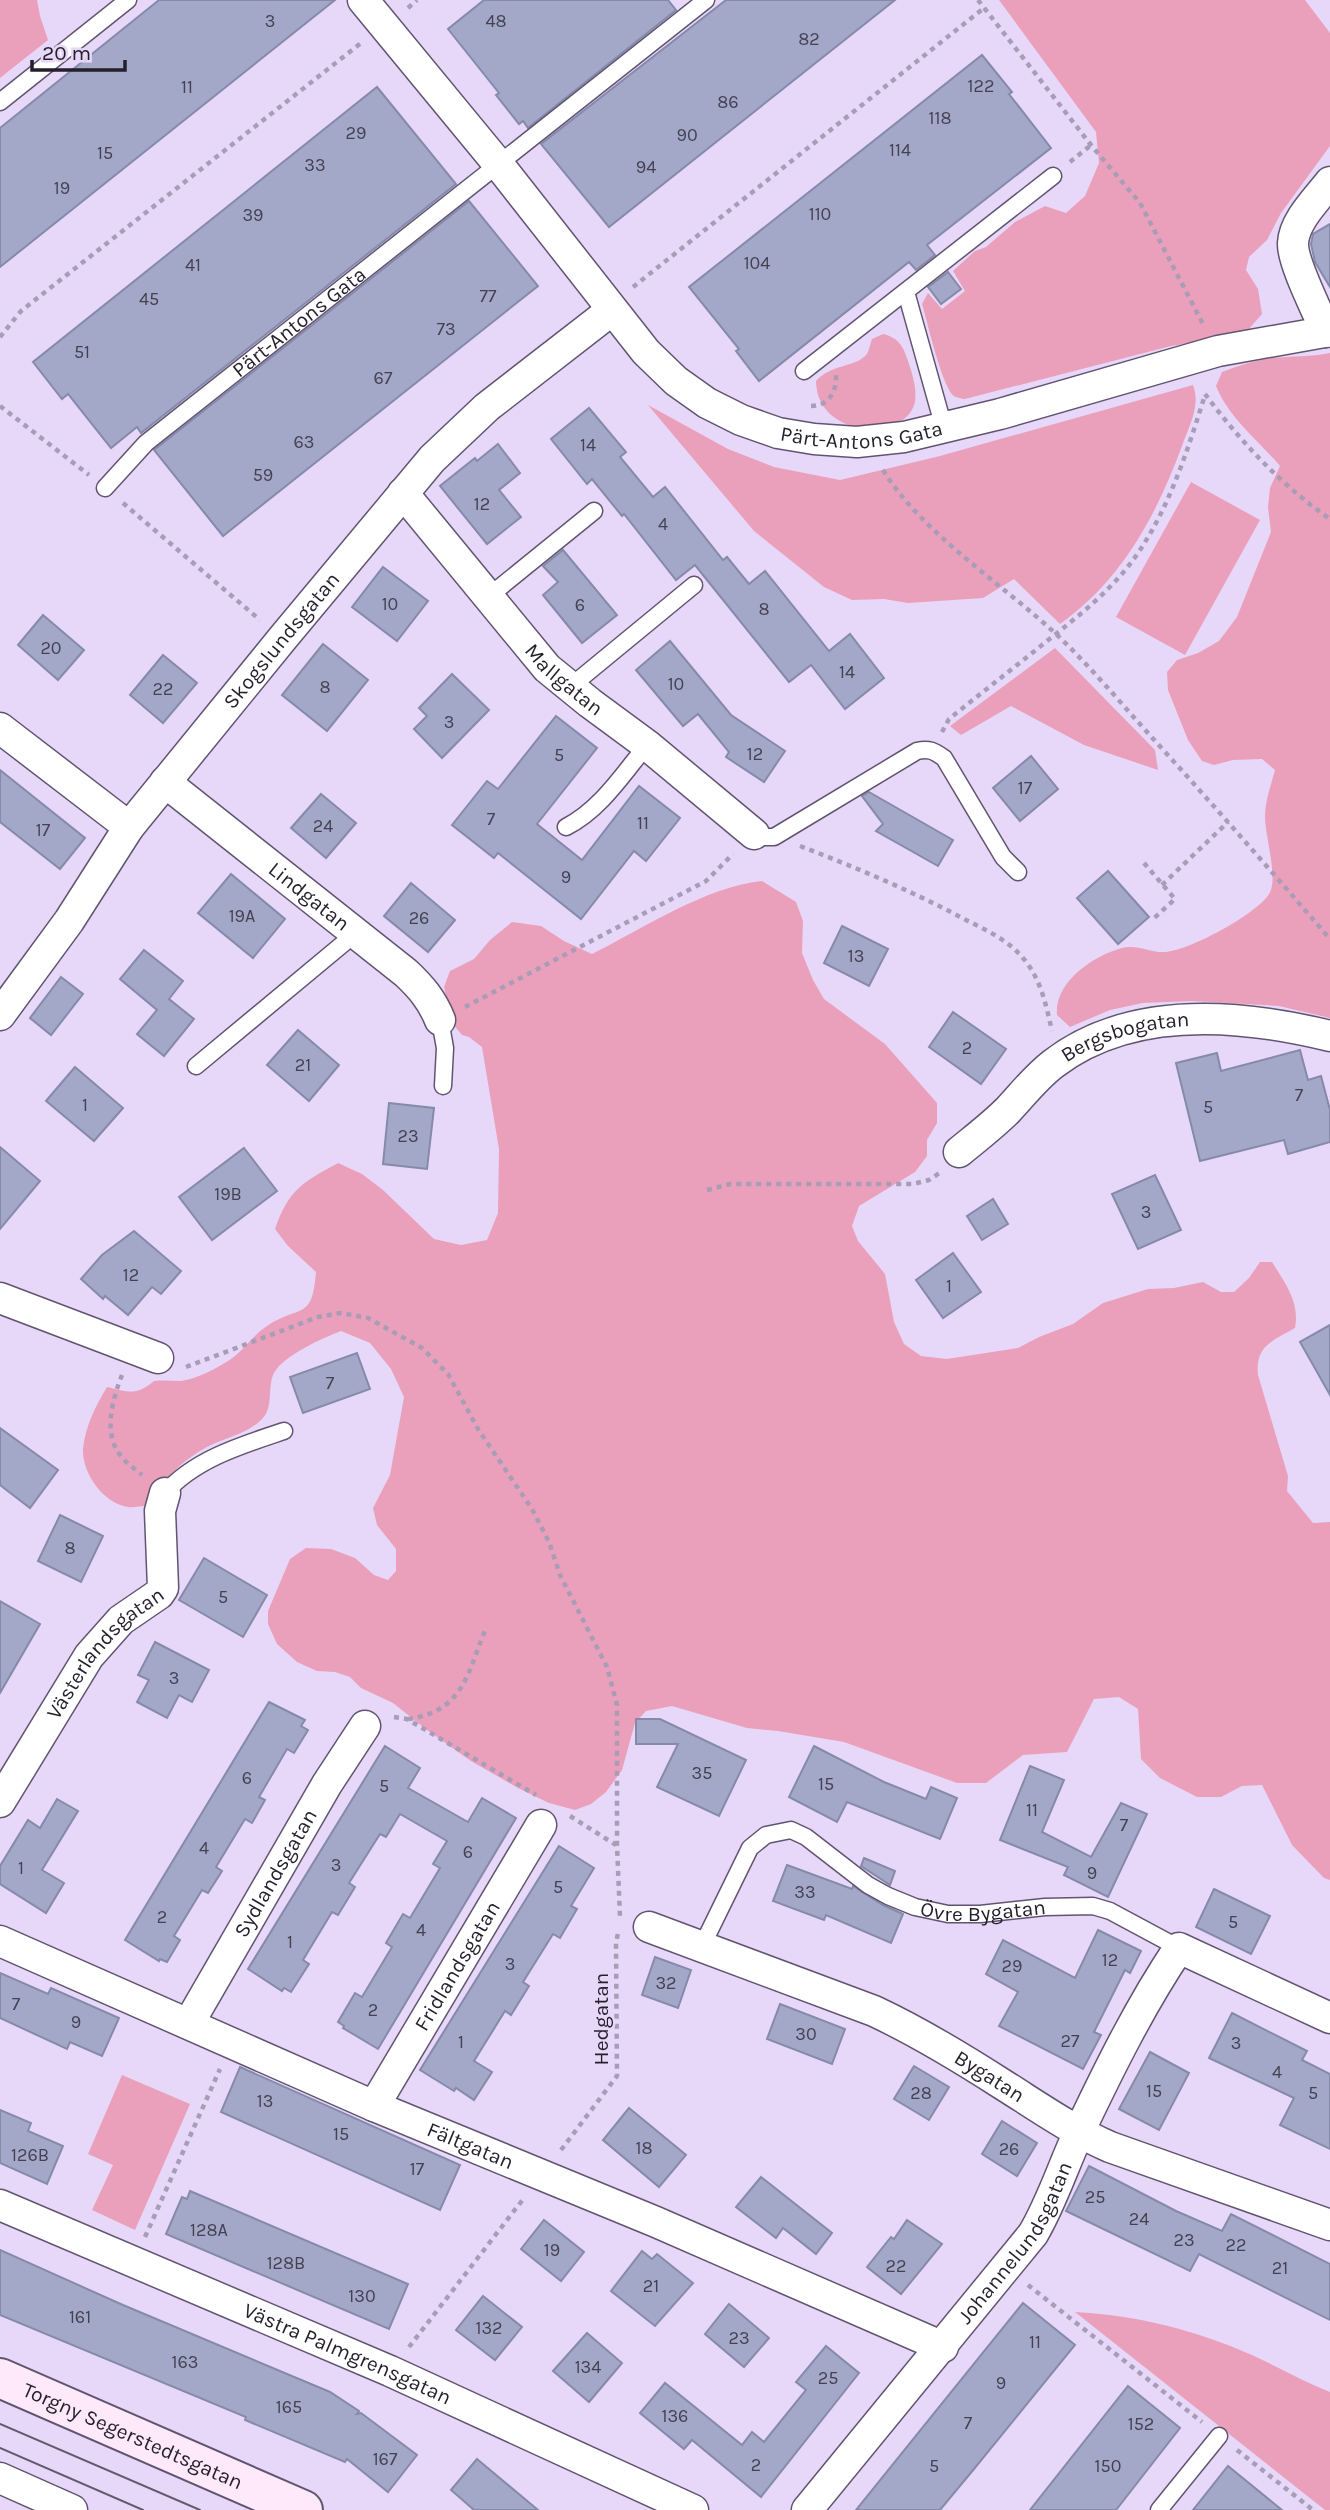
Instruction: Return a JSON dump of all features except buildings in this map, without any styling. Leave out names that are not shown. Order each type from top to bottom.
[{"type":"street","name":"Pärt-Antons Gata","points":[[363,0],[499,165],[646,352],[669,374],[707,403],[741,420],[778,433],[814,439],[864,441],[904,437],[1204,355],[1328,332],[1296,261],[1293,244],[1296,230],[1330,182]]},
{"type":"street","name":"Skogslundsgatan","points":[[0,1015],[69,921],[129,827],[432,459],[487,407],[612,310]]},
{"type":"street","name":"Mallgatan","points":[[403,494],[547,668],[764,835]]},
{"type":"street","points":[[0,728],[129,827]]},
{"type":"street","name":"Lindgatan","points":[[165,782],[421,987],[440,1020]]},
{"type":"street","name":"Bergsbogatan","points":[[959,1152],[985,1132],[1028,1085],[1054,1063],[1082,1046],[1114,1033],[1174,1018],[1259,1023],[1330,1036]]},
{"type":"street","points":[[0,1298],[158,1359]]},
{"type":"street","name":"Västerlandsgatan","points":[[0,1802],[89,1656],[121,1620],[159,1594],[163,1588],[160,1511],[164,1493]]},
{"type":"street","name":"Sydlandsgatan","points":[[189,2023],[320,1796],[366,1726]]},
{"type":"street","name":"Fridlandsgatan","points":[[374,2106],[549,1812]]},
{"type":"street","name":"Bygatan","points":[[649,1927],[901,2023],[1079,2133],[1110,2147],[1330,2225]]},
{"type":"street","name":"Fältgatan","points":[[0,1941],[374,2106],[943,2347]]},
{"type":"street","name":"Övre Bygatan","points":[[1179,1948],[1330,2018]]},
{"type":"street","name":"Johannelundsgatan","points":[[807,2510],[1033,2234],[1046,2213],[1079,2133],[1151,1991],[1179,1948]]},
{"type":"street","name":"Västra Palmgrensgatan","points":[[0,2206],[390,2371],[693,2510]]},
{"type":"street","name":"Torgny Segerstedtsgatan","points":[[0,2378],[303,2510]]},
{"type":"street","points":[[0,2478],[72,2510]]},
{"type":"lane","points":[[0,102],[128,0]]},
{"type":"lane","name":"Pärt-Antons Gata","points":[[106,488],[146,443],[706,0]]},
{"type":"lane","points":[[804,372],[1054,176]]},
{"type":"lane","points":[[906,292],[944,428]]},
{"type":"lane","points":[[488,597],[594,511]]},
{"type":"lane","points":[[570,687],[694,585]]},
{"type":"lane","points":[[566,827],[583,819],[594,809],[647,745]]},
{"type":"lane","points":[[764,835],[917,751],[933,750],[944,758],[1003,857],[1018,872]]},
{"type":"lane","points":[[197,1066],[356,933]]},
{"type":"lane","points":[[440,1020],[445,1048],[443,1086]]},
{"type":"lane","points":[[164,1493],[182,1477],[222,1454],[284,1431]]},
{"type":"lane","name":"Övre Bygatan","points":[[702,1946],[750,1848],[766,1835],[791,1829],[806,1837],[868,1885],[915,1907],[948,1914],[980,1914],[1045,1907],[1093,1906],[1110,1911],[1179,1948]]},
{"type":"lane","points":[[1159,2510],[1219,2436]]},
{"type":"path","points":[[401,0],[416,19]]},
{"type":"path","points":[[407,8],[417,0]]},
{"type":"path","points":[[933,750],[949,719],[1087,611],[1114,584],[1139,552],[1185,457],[1205,395],[1204,355],[1140,203],[1091,145],[978,0]]},
{"type":"path","points":[[634,287],[984,8]]},
{"type":"path","points":[[0,337],[21,311],[361,43]]},
{"type":"path","points":[[625,276],[641,297]]},
{"type":"path","points":[[803,404],[816,406],[828,401],[837,388],[835,369],[828,353]]},
{"type":"path","points":[[1205,395],[1290,489],[1330,519]]},
{"type":"path","points":[[0,406],[106,488],[282,639]]},
{"type":"path","points":[[864,441],[894,487],[921,516],[1056,634],[1228,822],[1330,939]]},
{"type":"path","points":[[1162,885],[1228,822]]},
{"type":"path","points":[[440,1020],[706,881],[764,835],[921,895],[999,937],[1015,949],[1035,975],[1045,998],[1053,1035],[1054,1063]]},
{"type":"path","points":[[1144,863],[1175,899],[1152,920]]},
{"type":"path","points":[[707,1190],[730,1184],[913,1184],[929,1180],[941,1172],[959,1152]]},
{"type":"path","name":"Hedgatan","points":[[158,1359],[187,1367],[318,1317],[340,1314],[368,1318],[422,1348],[447,1374],[478,1429],[532,1509],[549,1542],[560,1575],[607,1667],[617,1705],[620,1921],[616,1943],[617,2076],[390,2371]]},
{"type":"path","points":[[110,1409],[114,1442],[119,1455],[164,1493]]},
{"type":"path","points":[[366,1726],[384,1717],[407,1719],[432,1715],[454,1699],[486,1628]]},
{"type":"path","points":[[407,1719],[549,1812],[617,1845]]},
{"type":"path","points":[[134,2262],[231,2042]]},
{"type":"path","points":[[1007,2268],[1313,2510]]},
{"type":"shaded area","points":[[0,0],[37,0],[48,40],[0,78]]},
{"type":"shaded area","points":[[999,0],[1305,0],[1330,33],[1330,146],[1281,213],[1267,240],[1249,257],[1246,270],[1258,289],[1262,314],[1248,330],[1225,337],[1171,346],[965,399],[954,396],[949,390],[922,304],[928,293],[942,309],[965,291],[953,271],[1015,222],[1045,206],[1066,213],[1085,196],[1099,163],[1096,132]]},
{"type":"shaded area","points":[[883,334],[894,338],[903,349],[913,378],[915,402],[908,415],[896,424],[880,428],[862,428],[845,424],[830,414],[820,400],[816,381],[829,371],[862,359],[867,354],[872,339]]},
{"type":"shaded area","points":[[1330,353],[1330,1018],[1279,1006],[1192,1001],[1143,1003],[1110,1010],[1070,1027],[1057,1015],[1058,1003],[1068,982],[1087,964],[1122,948],[1164,952],[1188,946],[1221,931],[1251,912],[1269,894],[1272,887],[1265,817],[1275,770],[1262,759],[1233,760],[1214,765],[1202,761],[1188,740],[1168,690],[1167,672],[1177,660],[1198,653],[1219,641],[1237,617],[1271,532],[1268,507],[1270,488],[1280,466],[1228,408],[1216,386],[1222,372],[1266,359]]},
{"type":"shaded area","points":[[1193,385],[1196,401],[1191,423],[1172,472],[1148,521],[1119,567],[1102,587],[1060,624],[1014,579],[983,598],[908,603],[884,599],[852,600],[824,587],[754,531],[648,405],[728,449],[774,467],[840,480],[940,456]]},
{"type":"shaded area","points":[[1191,482],[1260,520],[1185,655],[1116,617]]},
{"type":"shaded area","points":[[1055,648],[1155,750],[1158,770],[1084,745],[1011,706],[961,735],[950,726]]},
{"type":"shaded area","points":[[762,881],[796,902],[803,921],[802,953],[824,999],[885,1044],[937,1103],[937,1123],[927,1140],[927,1156],[915,1172],[859,1206],[852,1226],[858,1241],[885,1274],[894,1322],[904,1344],[921,1356],[947,1359],[1018,1348],[1073,1324],[1103,1303],[1148,1289],[1174,1288],[1203,1282],[1221,1292],[1234,1292],[1249,1278],[1260,1262],[1272,1262],[1286,1285],[1295,1310],[1295,1328],[1272,1341],[1262,1351],[1258,1375],[1288,1476],[1287,1491],[1313,1523],[1330,1522],[1330,1880],[1324,1878],[1292,1845],[1262,1785],[1242,1786],[1221,1797],[1197,1797],[1160,1778],[1141,1759],[1138,1709],[1119,1697],[1094,1699],[1067,1752],[1023,1755],[986,1783],[957,1783],[844,1742],[747,1728],[672,1706],[646,1711],[635,1723],[622,1770],[606,1792],[591,1804],[575,1810],[549,1803],[518,1788],[471,1761],[393,1703],[361,1688],[350,1677],[335,1672],[317,1671],[297,1662],[277,1644],[268,1624],[268,1611],[290,1559],[306,1548],[331,1549],[355,1558],[374,1575],[388,1580],[396,1571],[396,1549],[377,1525],[373,1508],[390,1475],[404,1397],[391,1369],[370,1343],[341,1331],[305,1348],[279,1366],[272,1378],[268,1409],[262,1419],[191,1457],[166,1479],[144,1506],[130,1507],[110,1500],[90,1477],[84,1458],[84,1441],[92,1416],[107,1387],[132,1392],[154,1381],[181,1381],[200,1376],[231,1359],[267,1326],[302,1310],[307,1305],[314,1288],[316,1272],[288,1246],[275,1229],[292,1196],[315,1176],[338,1163],[362,1174],[383,1190],[434,1239],[461,1245],[487,1240],[498,1213],[499,1149],[482,1047],[462,1035],[452,1023],[444,987],[450,971],[474,959],[490,940],[512,922],[541,926],[592,954],[697,900],[719,891]]},
{"type":"shaded area","points":[[122,2075],[190,2104],[135,2230],[92,2210],[113,2165],[88,2154]]},
{"type":"shaded area","points":[[1075,2312],[1120,2316],[1187,2331],[1252,2355],[1330,2392],[1330,2510],[1325,2510]]},
{"type":"tram line","points":[[0,2424],[200,2510]]},
{"type":"tram line","points":[[0,2448],[143,2510]]}]
